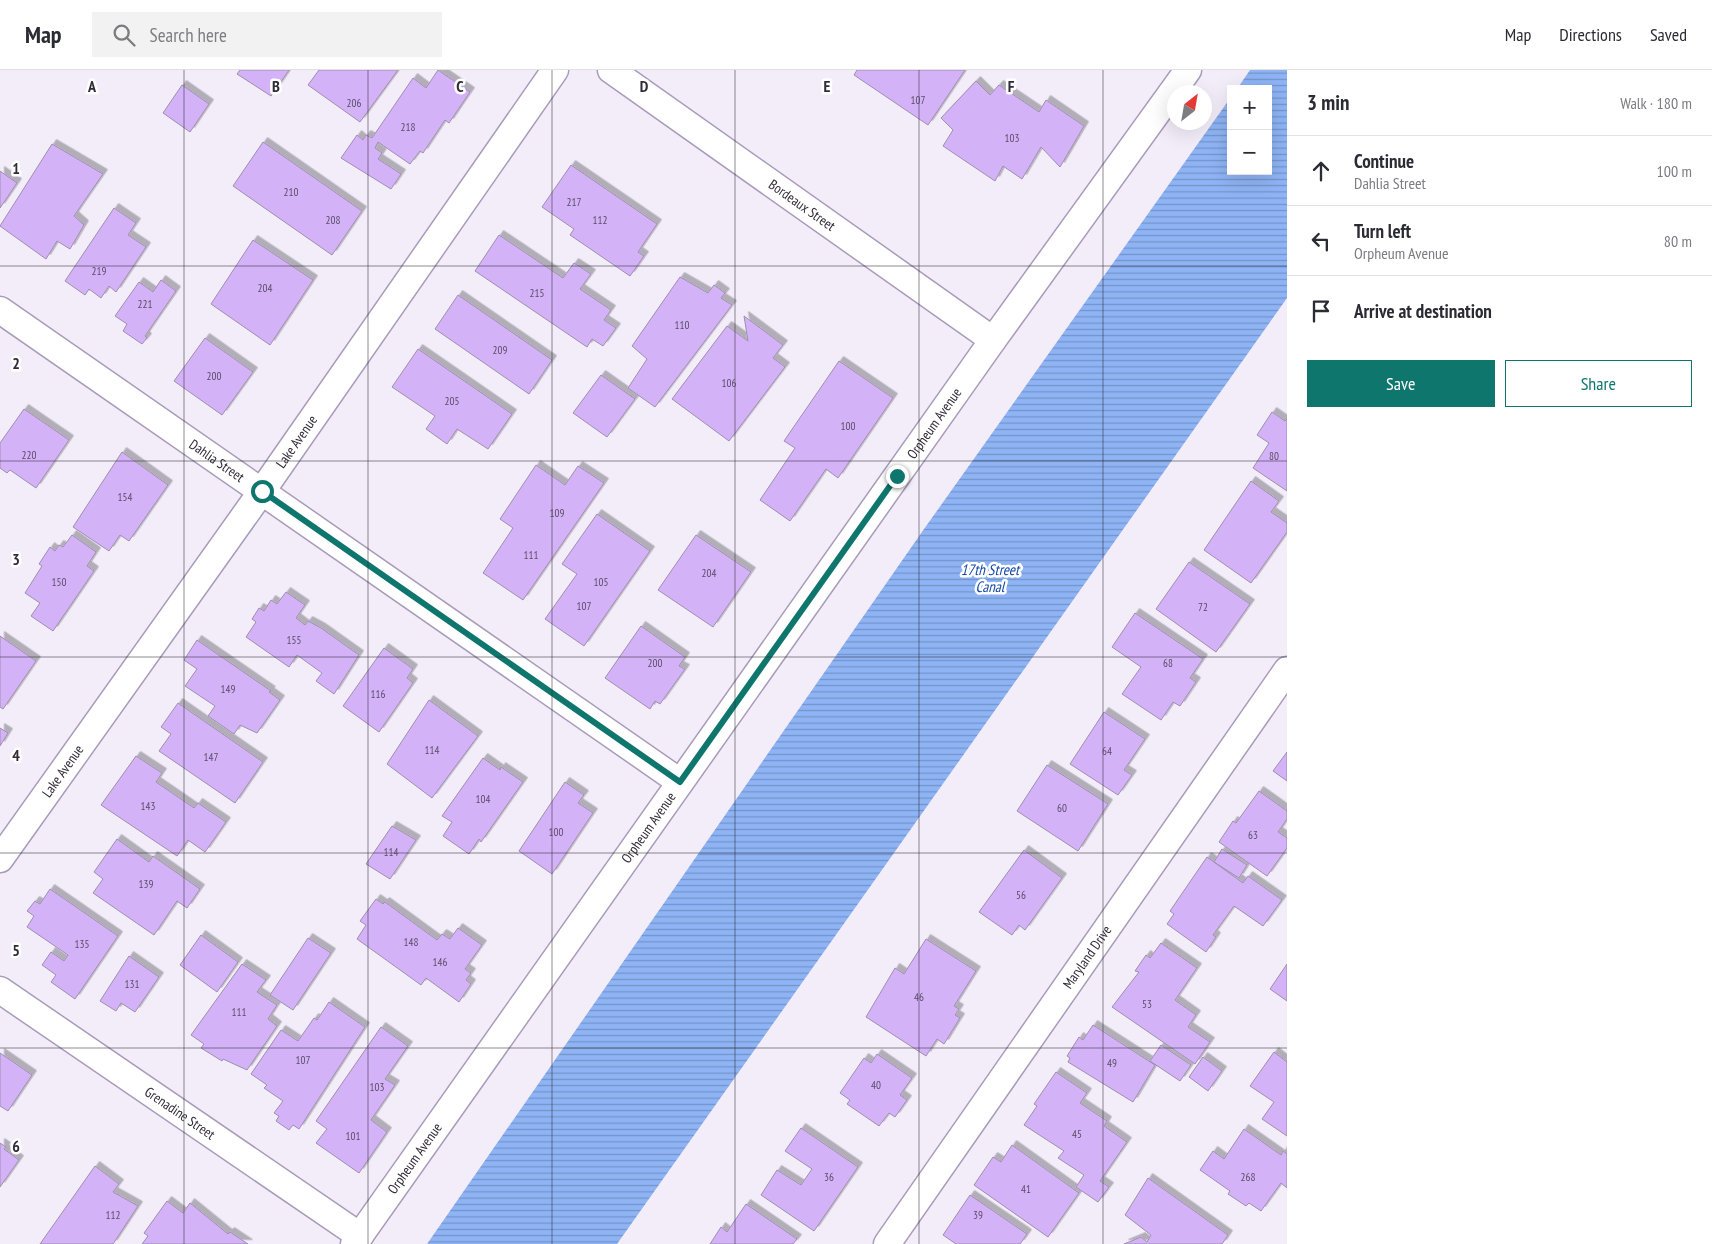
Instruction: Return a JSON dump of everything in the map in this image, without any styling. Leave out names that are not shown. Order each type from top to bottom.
[{"type":"street","name":"Lake Avenue","points":[[0,859],[262,491],[555,70]]},
{"type":"street","name":"Bordeaux Street","points":[[611,70],[993,340]]},
{"type":"street","name":"Orpheum Avenue","points":[[357,1240],[993,340],[1188,70]]},
{"type":"street","name":"Dahlia Street","points":[[0,310],[680,782]]},
{"type":"street","name":"Maryland Drive","points":[[887,1244],[1287,670]]},
{"type":"street","name":"Grenadine Street","points":[[0,990],[357,1240]]},
{"type":"water","name":"17th Street Canal","points":[[1250,70],[1287,70],[1287,298],[617,1244],[427,1244],[924,529],[1208,130],[1212,130],[1212,124],[1227,103],[1227,175],[1272,175],[1272,85],[1240,85]]},
{"type":"building","points":[[240,70],[289,70],[271,96],[237,74]]},
{"type":"building","points":[[319,70],[398,70],[360,122],[308,85]]},
{"type":"building","points":[[438,70],[470,92],[449,123],[445,120],[423,153],[420,151],[410,164],[378,142],[375,148],[382,153],[378,159],[401,174],[391,189],[341,158],[357,135],[363,140],[366,135],[372,138],[413,78],[426,88]]},
{"type":"building","points":[[857,70],[965,70],[928,125],[854,75]]},
{"type":"building","points":[[976,81],[990,95],[999,85],[1039,112],[1046,100],[1084,126],[1060,167],[1041,147],[1022,179],[1003,166],[995,181],[943,146],[953,130],[941,118]]},
{"type":"building","points":[[182,85],[209,104],[190,132],[163,113]]},
{"type":"building","points":[[263,142],[362,211],[332,255],[233,186]]},
{"type":"building","points":[[52,144],[103,174],[74,216],[84,225],[70,249],[57,241],[46,259],[0,226]]},
{"type":"building","points":[[571,165],[657,224],[638,252],[644,256],[630,276],[570,235],[574,229],[542,207]]},
{"type":"building","points":[[0,171],[17,183],[0,208]]},
{"type":"building","points":[[114,208],[136,223],[128,235],[146,247],[116,292],[109,286],[101,298],[89,289],[85,295],[65,281]]},
{"type":"building","points":[[499,235],[563,278],[574,263],[591,274],[580,289],[611,310],[604,320],[616,328],[603,346],[592,339],[587,347],[475,271]]},
{"type":"building","points":[[253,240],[313,280],[270,345],[211,304]]},
{"type":"building","points":[[680,277],[708,293],[714,285],[725,293],[721,298],[732,305],[655,407],[628,388],[647,359],[632,346]]},
{"type":"building","points":[[161,280],[176,291],[145,336],[147,338],[142,344],[123,331],[127,324],[115,316],[139,282],[153,292]]},
{"type":"building","points":[[458,295],[552,360],[529,394],[435,329]]},
{"type":"building","points":[[744,316],[783,345],[773,358],[785,367],[729,441],[672,399],[727,326],[748,341]]},
{"type":"building","points":[[205,338],[253,372],[222,415],[174,381]]},
{"type":"building","points":[[418,349],[512,414],[488,449],[457,429],[447,444],[426,429],[435,416],[392,387]]},
{"type":"building","points":[[839,361],[893,398],[838,478],[826,469],[790,521],[760,500],[795,448],[784,441]]},
{"type":"building","points":[[601,375],[635,399],[607,437],[573,413]]},
{"type":"building","points":[[24,409],[69,440],[36,488],[10,470],[7,473],[0,468],[0,443]]},
{"type":"building","points":[[1272,412],[1285,421],[1287,419],[1287,491],[1253,468],[1269,443],[1257,435]]},
{"type":"building","points":[[122,452],[168,485],[129,541],[120,535],[109,551],[73,527]]},
{"type":"building","points":[[536,465],[565,485],[578,466],[604,483],[523,600],[483,573],[513,528],[500,519]]},
{"type":"building","points":[[1251,481],[1279,501],[1271,512],[1287,523],[1287,532],[1251,583],[1204,550]]},
{"type":"building","points":[[597,514],[650,551],[584,646],[545,619],[577,574],[562,564]]},
{"type":"building","points":[[72,535],[96,552],[87,566],[94,571],[53,631],[31,616],[40,603],[25,593],[42,566],[39,564],[50,547],[55,551],[59,545],[63,547]]},
{"type":"building","points":[[696,535],[751,572],[713,627],[658,590]]},
{"type":"building","points":[[1189,562],[1250,604],[1216,652],[1156,609]]},
{"type":"building","points":[[286,592],[305,605],[296,618],[305,625],[308,621],[321,628],[359,655],[334,694],[316,681],[322,673],[297,655],[289,667],[246,637],[256,622],[252,619],[259,608],[264,611],[271,600],[277,604]]},
{"type":"building","points":[[1135,613],[1203,659],[1190,678],[1196,682],[1180,706],[1173,702],[1161,720],[1122,694],[1141,667],[1112,647]]},
{"type":"building","points":[[641,626],[685,657],[679,666],[685,669],[660,704],[655,701],[650,709],[605,678]]},
{"type":"building","points":[[0,636],[36,661],[3,709],[0,707]]},
{"type":"building","points":[[197,640],[271,691],[269,692],[280,700],[257,733],[240,725],[234,734],[208,716],[215,706],[185,686],[197,669],[184,660]]},
{"type":"building","points":[[384,648],[413,669],[407,678],[413,683],[379,732],[343,706]]},
{"type":"building","points":[[429,700],[478,736],[432,798],[387,764]]},
{"type":"building","points":[[178,703],[263,762],[235,803],[159,751],[171,734],[161,727]]},
{"type":"building","points":[[1104,712],[1145,739],[1124,770],[1132,775],[1118,795],[1070,764]]},
{"type":"building","points":[[0,728],[8,733],[0,746]]},
{"type":"building","points":[[1287,752],[1287,781],[1273,771]]},
{"type":"building","points":[[136,756],[162,773],[156,782],[194,808],[198,803],[226,822],[205,852],[188,840],[177,856],[101,805]]},
{"type":"building","points":[[483,758],[500,770],[501,767],[523,782],[481,842],[479,839],[469,854],[443,836],[452,822],[442,816]]},
{"type":"building","points":[[1047,765],[1108,804],[1078,851],[1017,811]]},
{"type":"building","points":[[565,782],[584,795],[578,803],[593,813],[552,874],[519,851]]},
{"type":"building","points":[[1259,791],[1287,811],[1287,819],[1278,832],[1287,838],[1287,848],[1267,876],[1219,842],[1233,821],[1236,823]]},
{"type":"building","points":[[392,826],[416,840],[390,879],[366,864]]},
{"type":"building","points":[[117,839],[149,862],[153,856],[200,889],[187,908],[177,901],[154,935],[93,893],[103,879],[94,872]]},
{"type":"building","points":[[1222,849],[1247,865],[1239,878],[1214,862]]},
{"type":"building","points":[[1024,850],[1062,878],[1025,930],[1019,925],[1012,935],[979,912]]},
{"type":"building","points":[[1207,857],[1243,883],[1248,876],[1282,900],[1263,926],[1234,906],[1213,935],[1216,937],[1206,952],[1167,924],[1174,914],[1170,911]]},
{"type":"building","points":[[50,889],[118,936],[75,999],[51,982],[56,975],[42,965],[51,952],[64,961],[68,955],[27,927],[34,916],[27,911],[35,901],[40,904]]},
{"type":"building","points":[[376,899],[383,904],[385,902],[437,940],[442,934],[450,939],[458,928],[482,945],[465,969],[471,973],[466,980],[471,984],[459,1002],[426,978],[421,985],[357,939],[366,925],[360,921]]},
{"type":"building","points":[[201,935],[238,962],[217,992],[180,965]]},
{"type":"building","points":[[308,938],[331,953],[293,1010],[270,995]]},
{"type":"building","points":[[926,939],[976,971],[954,1006],[959,1009],[955,1015],[960,1018],[944,1044],[937,1039],[926,1056],[866,1017],[895,968],[904,974]]},
{"type":"building","points":[[1161,943],[1197,968],[1175,1000],[1196,1015],[1188,1027],[1210,1042],[1195,1064],[1112,1007],[1139,972],[1135,971],[1146,955],[1150,958]]},
{"type":"building","points":[[129,956],[159,977],[135,1012],[121,1003],[116,1011],[100,1001]]},
{"type":"building","points":[[242,964],[266,980],[257,992],[277,1005],[268,1019],[277,1026],[247,1070],[223,1059],[222,1061],[201,1048],[204,1044],[191,1035]]},
{"type":"building","points":[[1287,964],[1287,1001],[1270,989]]},
{"type":"building","points":[[329,1002],[365,1027],[299,1129],[293,1125],[289,1130],[276,1121],[279,1116],[274,1113],[283,1101],[264,1088],[267,1085],[251,1074],[281,1030],[298,1041],[314,1018],[317,1020]]},
{"type":"building","points":[[1093,1025],[1155,1065],[1133,1102],[1068,1062],[1070,1058],[1067,1056],[1079,1037],[1083,1040]]},
{"type":"building","points":[[381,1027],[408,1046],[385,1079],[395,1085],[371,1120],[387,1132],[359,1173],[316,1143],[327,1129],[316,1121]]},
{"type":"building","points":[[1161,1045],[1191,1065],[1180,1081],[1150,1061]]},
{"type":"building","points":[[1274,1052],[1287,1062],[1287,1136],[1262,1119],[1274,1102],[1250,1086]]},
{"type":"building","points":[[0,1053],[32,1075],[8,1111],[0,1106]]},
{"type":"building","points":[[877,1054],[912,1078],[900,1095],[907,1100],[895,1117],[889,1113],[879,1126],[847,1104],[850,1100],[840,1093],[864,1058],[871,1063]]},
{"type":"building","points":[[1203,1057],[1222,1071],[1208,1091],[1189,1077]]},
{"type":"building","points":[[1056,1072],[1087,1093],[1080,1103],[1107,1121],[1104,1126],[1127,1142],[1100,1181],[1109,1187],[1098,1202],[1076,1187],[1084,1175],[1058,1158],[1064,1151],[1024,1125],[1037,1106],[1034,1104]]},
{"type":"building","points":[[801,1128],[858,1167],[814,1231],[761,1195],[777,1170],[801,1185],[812,1169],[785,1151]]},
{"type":"building","points":[[1244,1129],[1281,1155],[1283,1151],[1287,1154],[1287,1188],[1281,1183],[1261,1211],[1249,1203],[1246,1206],[1228,1194],[1230,1191],[1200,1170],[1213,1151],[1224,1159]]},
{"type":"building","points":[[0,1143],[6,1147],[4,1149],[19,1160],[0,1187]]},
{"type":"building","points":[[1012,1145],[1079,1193],[1048,1237],[974,1185],[993,1157],[1001,1162]]},
{"type":"building","points":[[95,1166],[119,1184],[113,1192],[138,1206],[113,1244],[40,1244]]},
{"type":"building","points":[[1148,1178],[1228,1235],[1222,1244],[1124,1244],[1141,1237],[1147,1242],[1151,1235],[1125,1215]]},
{"type":"building","points":[[970,1195],[1027,1234],[1020,1244],[956,1244],[943,1235]]},
{"type":"building","points":[[167,1201],[183,1213],[190,1203],[228,1234],[230,1232],[248,1244],[142,1244],[148,1236],[144,1233]]},
{"type":"building","points":[[746,1204],[797,1239],[793,1244],[710,1244],[721,1227],[727,1232]]},
{"type":"route","points":[[262,491],[680,782],[897,476]]}]
